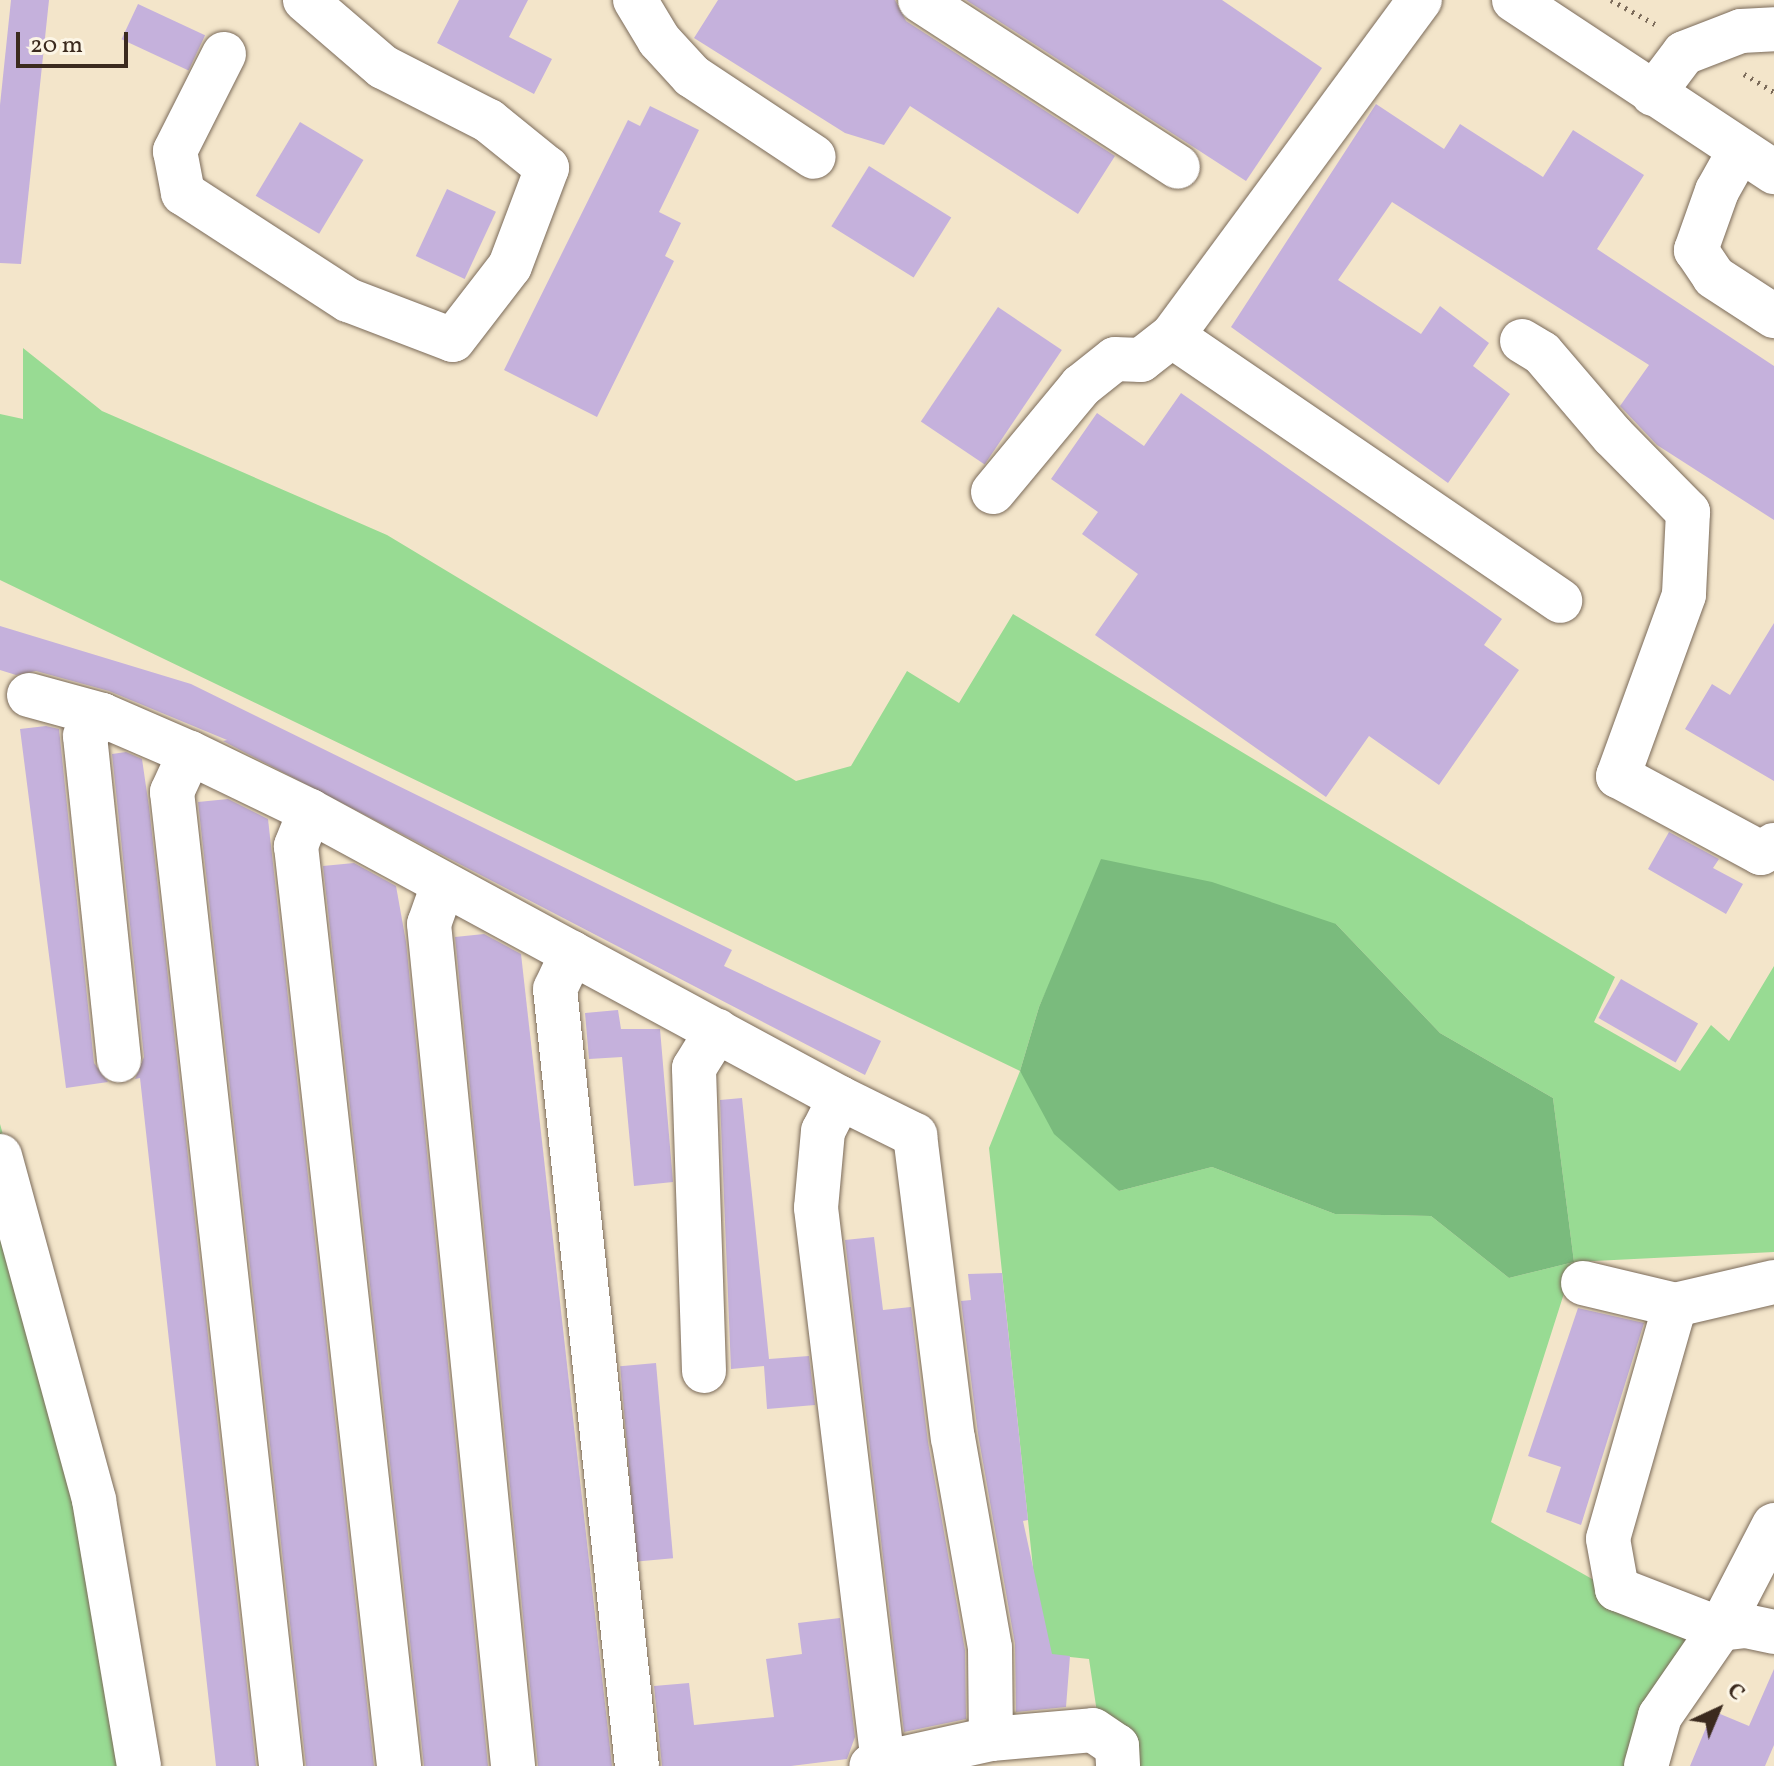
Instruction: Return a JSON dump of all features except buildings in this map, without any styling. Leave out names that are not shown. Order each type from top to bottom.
[{"type":"main road","points":[[224,54],[175,151],[183,193],[348,300],[453,340],[510,266],[547,168],[489,121],[383,67],[305,0]]},
{"type":"main road","points":[[635,0],[659,40],[692,76],[814,157]]},
{"type":"main road","points":[[920,0],[1178,167]]},
{"type":"main road","points":[[993,492],[1081,386],[1115,359],[1141,360],[1172,336],[1420,0]]},
{"type":"main road","points":[[1514,0],[1757,161],[1717,191],[1696,250],[1714,277],[1774,316]]},
{"type":"main road","points":[[1653,94],[1684,53],[1744,20]]},
{"type":"main road","points":[[1172,336],[1560,601]]},
{"type":"main road","points":[[1522,341],[1542,353],[1613,436],[1688,512],[1684,595],[1618,776],[1761,853],[1774,845]]},
{"type":"main road","points":[[29,695],[102,715],[310,811],[840,1098],[915,1135],[953,1438],[990,1648],[991,1739]]},
{"type":"main road","points":[[102,715],[85,736],[119,1060]]},
{"type":"main road","points":[[190,753],[172,792],[281,1766]]},
{"type":"main road","points":[[310,811],[296,846],[399,1766]]},
{"type":"main road","points":[[443,885],[429,924],[513,1766]]},
{"type":"main road","points":[[572,953],[555,989],[637,1766]]},
{"type":"main road","points":[[704,1371],[694,1068],[717,1031]]},
{"type":"main road","points":[[840,1098],[823,1131],[816,1208],[877,1764],[991,1739],[1093,1730],[1117,1746],[1118,1766]]},
{"type":"main road","points":[[0,1156],[94,1500],[139,1766]]},
{"type":"main road","points":[[1583,1283],[1675,1305],[1774,1282]]},
{"type":"main road","points":[[1675,1305],[1608,1539],[1617,1589],[1720,1629],[1746,1626],[1774,1632]]},
{"type":"main road","points":[[1646,1766],[1660,1716],[1720,1629],[1774,1525]]},
{"type":"green space","points":[[23,348],[102,411],[387,535],[796,781],[851,766],[907,671],[959,703],[1013,614],[1615,977],[1594,1022],[1680,1071],[1711,1025],[1729,1041],[1774,966],[1774,1252],[1574,1262],[1553,1098],[1440,1033],[1336,924],[1069,940],[1039,1007],[1020,1071],[0,580],[0,414],[23,419]]},
{"type":"green space","points":[[1101,859],[1212,882],[1336,924],[1440,1033],[1553,1098],[1574,1262],[1509,1278],[1431,1216],[1335,1214],[1212,1167],[1119,1191],[1054,1134],[1020,1071],[1039,1007]]},
{"type":"green space","points":[[1020,1071],[1119,1191],[1212,1167],[1335,1214],[1431,1216],[1509,1278],[1574,1262],[1491,1522],[1693,1636],[1658,1680],[1628,1766],[1105,1766],[1089,1659],[1042,1654],[989,1148]]},
{"type":"green space","points":[[0,1124],[123,1556],[155,1766],[0,1766]]}]
